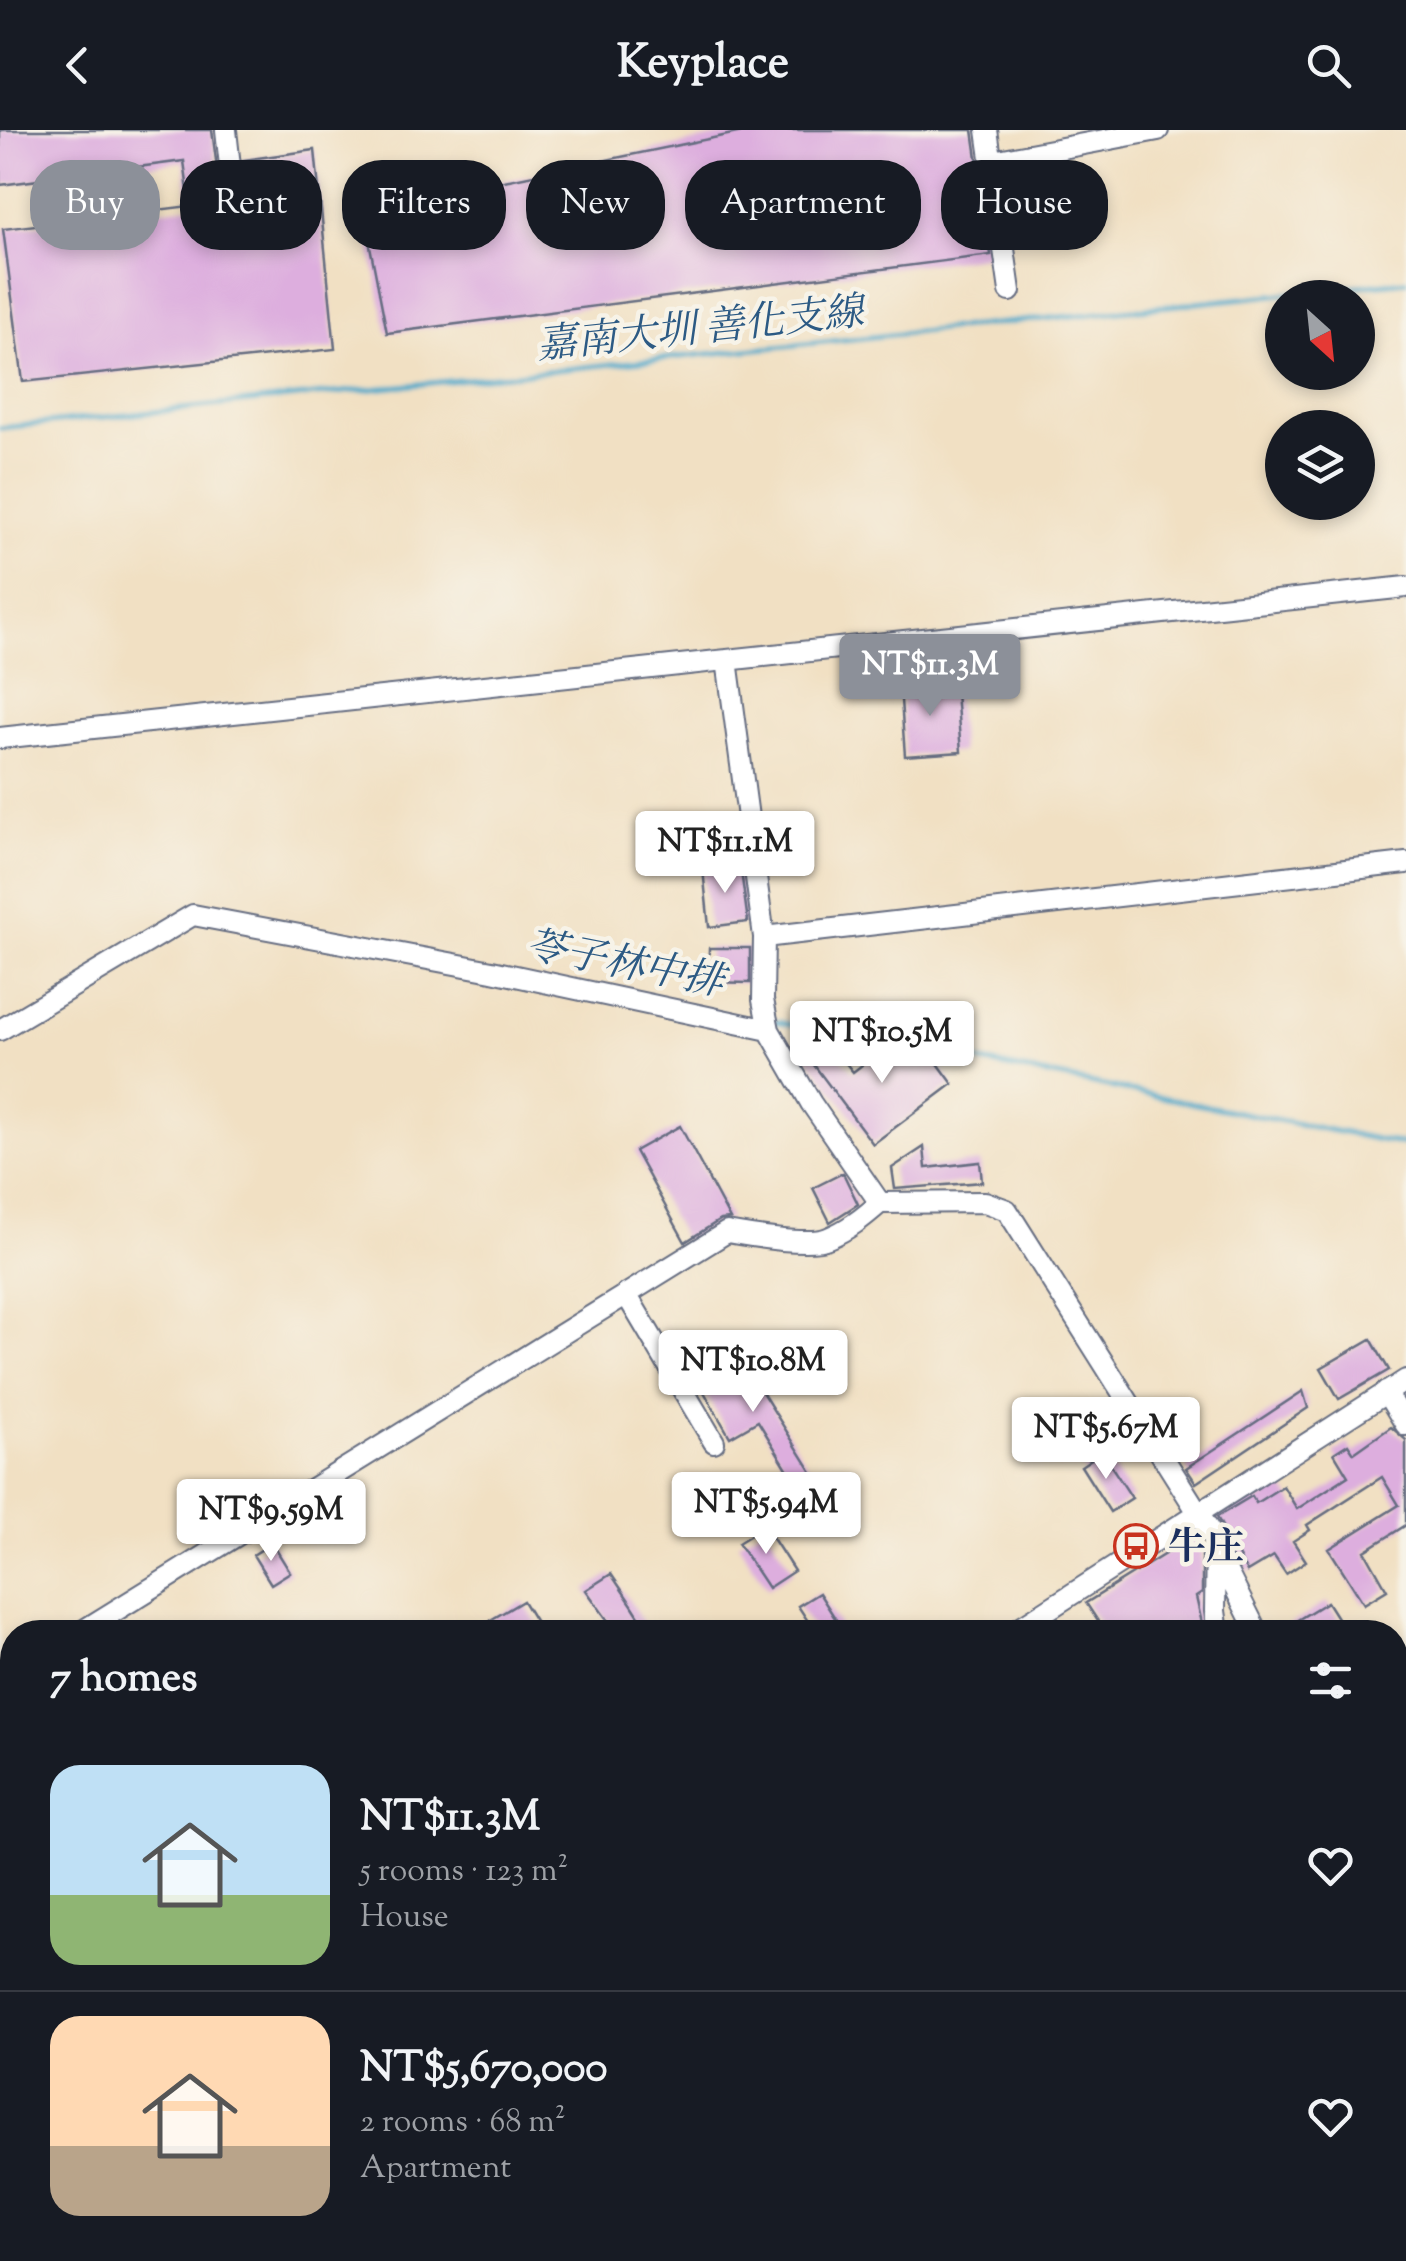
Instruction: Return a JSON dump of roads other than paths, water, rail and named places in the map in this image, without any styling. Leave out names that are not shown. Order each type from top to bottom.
[{"type":"street","points":[[226,130],[229,160]]},
{"type":"street","points":[[987,130],[993,160]]},
{"type":"street","points":[[998,160],[1158,130]]},
{"type":"street","points":[[1005,250],[1010,291]]},
{"type":"street","points":[[0,738],[1406,586]]},
{"type":"street","points":[[727,660],[764,937],[768,1028],[811,1103],[880,1203]]},
{"type":"street","points":[[764,937],[1406,863]]},
{"type":"street","points":[[0,1030],[193,915],[768,1028]]},
{"type":"street","points":[[100,1620],[727,1232],[760,1238],[824,1240],[858,1223],[880,1203],[986,1202],[1007,1210],[1216,1541],[1216,1620]]},
{"type":"street","points":[[626,1294],[714,1442]]},
{"type":"street","points":[[1032,1620],[1406,1380]]},
{"type":"street","points":[[1386,1392],[1406,1425]]},
{"type":"street","points":[[1218,1552],[1251,1620]]},
{"type":"waterway","name":"嘉南大圳 善化支線","points":[[0,428],[1406,281]]},
{"type":"waterway","name":"苓子林中排","points":[[772,1021],[1406,1145]]},
{"type":"place","name":"牛庄","points":[[1136,1546]]}]
